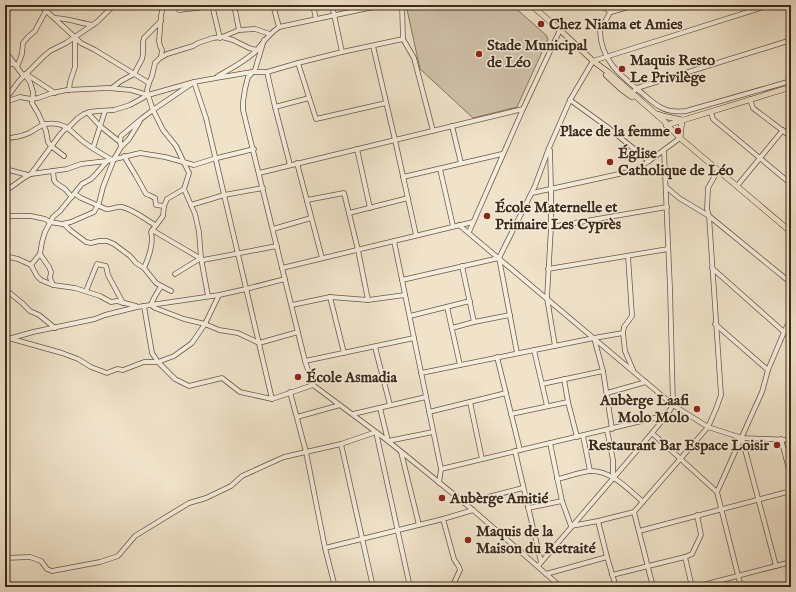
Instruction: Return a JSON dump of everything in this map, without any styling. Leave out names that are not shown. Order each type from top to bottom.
[{"type":"main road","points":[[531,5],[560,30],[612,80],[652,110],[680,138],[791,232]]},
{"type":"main road","points":[[631,94],[667,125],[791,87]]},
{"type":"main road","points":[[652,110],[664,116],[682,120]]},
{"type":"main road","points":[[680,138],[682,120]]},
{"type":"street","points":[[40,5],[81,43],[149,83]]},
{"type":"street","points":[[16,66],[22,54],[23,43],[35,30],[49,5]]},
{"type":"street","points":[[5,101],[26,74],[50,51],[66,43],[98,22],[115,5]]},
{"type":"street","points":[[161,57],[162,50],[159,41],[163,5]]},
{"type":"street","points":[[179,10],[211,5],[221,38]]},
{"type":"street","points":[[234,5],[239,30]]},
{"type":"street","points":[[273,5],[279,27]]},
{"type":"street","points":[[313,5],[316,19]]},
{"type":"street","points":[[332,5],[342,52]]},
{"type":"street","points":[[216,78],[242,63],[257,50],[270,34],[279,27],[383,5]]},
{"type":"street","points":[[402,5],[403,40],[414,58],[433,131]]},
{"type":"street","points":[[601,5],[611,12]]},
{"type":"street","points":[[614,5],[600,31],[606,57],[618,72],[660,108],[671,112],[686,111],[791,81]]},
{"type":"street","points":[[611,12],[635,5]]},
{"type":"street","points":[[517,353],[499,258],[532,193],[570,100],[594,62],[770,5]]},
{"type":"street","points":[[788,5],[791,9]]},
{"type":"street","points":[[54,18],[69,19],[82,24],[93,25]]},
{"type":"street","points":[[111,88],[120,81],[134,74],[142,58],[142,42],[144,38],[161,22]]},
{"type":"street","points":[[221,38],[239,30],[255,29],[270,34]]},
{"type":"street","points":[[469,232],[502,154],[560,30]]},
{"type":"street","points":[[69,90],[75,68],[74,37]]},
{"type":"street","points":[[208,296],[195,214],[184,190],[189,173],[176,146],[163,130],[153,110],[147,90],[155,63],[167,54],[213,38],[233,40],[249,48],[257,50]]},
{"type":"street","points":[[264,40],[255,70],[248,77],[243,110],[254,149],[305,362],[313,384],[388,441],[473,510],[561,587]]},
{"type":"street","points":[[5,191],[30,174],[64,130],[78,118],[88,113],[114,110],[130,105],[148,95],[194,82],[252,72],[267,72],[342,52],[403,40]]},
{"type":"street","points":[[631,94],[637,88],[791,40]]},
{"type":"street","points":[[373,46],[416,235]]},
{"type":"street","points":[[5,52],[22,74],[26,74],[55,92]]},
{"type":"street","points":[[298,63],[316,119],[386,103]]},
{"type":"street","points":[[5,65],[16,66]]},
{"type":"street","points":[[267,72],[290,165]]},
{"type":"street","points":[[26,74],[33,92],[32,103],[44,125],[48,142],[64,156]]},
{"type":"street","points":[[121,147],[121,136],[153,110],[194,82]]},
{"type":"street","points":[[194,82],[206,118],[272,399]]},
{"type":"street","points":[[5,101],[20,97],[33,99],[55,92],[69,90],[111,88],[131,90],[148,95]]},
{"type":"street","points":[[275,107],[309,98]]},
{"type":"street","points":[[750,99],[753,108],[791,137]]},
{"type":"street","points":[[570,100],[606,126],[649,161]]},
{"type":"street","points":[[259,173],[523,109]]},
{"type":"street","points":[[93,148],[105,111]]},
{"type":"street","points":[[711,112],[713,119],[791,184]]},
{"type":"street","points":[[88,113],[100,126],[120,142]]},
{"type":"street","points":[[31,265],[40,254],[42,242],[53,217],[60,211],[82,184],[91,179],[111,160],[129,139],[137,128],[141,119]]},
{"type":"street","points":[[5,138],[15,138],[25,135],[44,125],[62,125],[68,128],[86,145],[111,160]]},
{"type":"street","points":[[452,126],[461,164]]},
{"type":"street","points":[[737,186],[783,130]]},
{"type":"street","points":[[532,193],[633,171],[680,138]]},
{"type":"street","points":[[550,148],[551,227],[547,298],[555,346]]},
{"type":"street","points":[[5,169],[30,174],[67,169],[80,164],[111,160],[140,153],[194,165],[254,149]]},
{"type":"street","points":[[357,149],[370,208]]},
{"type":"street","points":[[538,566],[652,433],[673,405],[664,150]]},
{"type":"street","points":[[403,177],[502,154]]},
{"type":"street","points":[[124,156],[146,194],[155,198],[156,205],[164,206]]},
{"type":"street","points":[[5,216],[31,216],[45,219],[50,222],[64,224],[94,212],[98,205],[111,160]]},
{"type":"street","points":[[297,163],[322,258]]},
{"type":"street","points":[[440,169],[453,226]]},
{"type":"street","points":[[572,526],[634,512],[708,427],[716,409],[720,395],[709,216],[707,209],[708,188],[718,170]]},
{"type":"street","points":[[53,171],[54,180],[56,183],[73,195],[110,209],[118,207],[127,209],[141,216],[155,226]]},
{"type":"street","points":[[666,187],[678,198],[709,216],[791,283]]},
{"type":"street","points":[[191,205],[224,195],[263,188]]},
{"type":"street","points":[[144,268],[148,259],[152,237],[151,232],[163,216],[164,206],[167,199],[184,190]]},
{"type":"street","points":[[307,200],[344,193],[368,300]]},
{"type":"street","points":[[349,213],[408,198]]},
{"type":"street","points":[[551,227],[667,207]]},
{"type":"street","points":[[273,229],[311,218]]},
{"type":"street","points":[[282,268],[473,222]]},
{"type":"street","points":[[64,224],[86,242],[91,243],[107,241],[114,244],[144,268],[156,283],[171,291]]},
{"type":"street","points":[[460,225],[673,405],[708,427],[742,438],[791,440]]},
{"type":"street","points":[[152,230],[203,260],[277,246]]},
{"type":"street","points":[[394,241],[441,469],[439,483]]},
{"type":"street","points":[[548,269],[668,249]]},
{"type":"street","points":[[40,254],[49,266],[51,272],[50,278],[53,285]]},
{"type":"street","points":[[5,256],[18,259],[31,265],[41,280],[53,285],[75,288],[100,296],[111,302],[123,303],[137,307]]},
{"type":"street","points":[[628,256],[632,316],[624,327],[623,333],[625,351],[633,370]]},
{"type":"street","points":[[175,274],[201,258]]},
{"type":"street","points":[[402,280],[499,258]]},
{"type":"street","points":[[86,292],[97,264],[103,265],[106,266],[108,276],[123,303]]},
{"type":"street","points":[[462,266],[474,322]]},
{"type":"street","points":[[712,268],[784,332]]},
{"type":"street","points":[[5,340],[33,332],[95,319],[137,307],[219,295],[285,279]]},
{"type":"street","points":[[151,305],[161,286]]},
{"type":"street","points":[[5,289],[30,311],[39,315],[55,328]]},
{"type":"street","points":[[5,337],[62,353],[107,373],[117,369],[123,370],[144,362],[158,362],[174,356],[192,343],[205,324],[219,295]]},
{"type":"street","points":[[292,305],[330,297],[368,300],[405,295]]},
{"type":"street","points":[[330,297],[344,353]]},
{"type":"street","points":[[410,316],[470,301]]},
{"type":"street","points":[[151,305],[184,319],[205,324],[219,330],[238,333],[259,343],[298,332]]},
{"type":"street","points":[[144,306],[152,353],[158,362],[175,379],[189,386],[222,378],[240,392],[272,399],[313,384]]},
{"type":"street","points":[[447,307],[460,365]]},
{"type":"street","points":[[452,328],[510,315]]},
{"type":"street","points":[[716,492],[762,392],[768,370],[791,319]]},
{"type":"street","points":[[716,324],[768,370]]},
{"type":"street","points":[[421,373],[623,333]]},
{"type":"street","points":[[305,362],[414,338]]},
{"type":"street","points":[[594,338],[607,393],[614,478]]},
{"type":"street","points":[[376,346],[390,405]]},
{"type":"street","points":[[534,350],[547,406]]},
{"type":"street","points":[[497,357],[520,450]]},
{"type":"street","points":[[542,384],[603,371]]},
{"type":"street","points":[[564,380],[577,437]]},
{"type":"street","points":[[607,393],[646,382]]},
{"type":"street","points":[[290,392],[306,452],[325,548],[335,587]]},
{"type":"street","points":[[429,412],[506,393]]},
{"type":"street","points":[[352,414],[426,397]]},
{"type":"street","points":[[470,402],[482,459]]},
{"type":"street","points":[[511,414],[568,402]]},
{"type":"street","points":[[297,417],[340,405]]},
{"type":"street","points":[[380,408],[388,441]]},
{"type":"street","points":[[441,469],[667,415]]},
{"type":"street","points":[[5,558],[30,557],[41,561],[46,569],[52,571],[100,562],[118,556],[135,536],[189,503],[206,498],[231,486],[242,476],[284,457],[341,444],[376,432]]},
{"type":"street","points":[[376,432],[410,587]]},
{"type":"street","points":[[388,441],[433,432]]},
{"type":"street","points":[[652,433],[716,492],[741,587]]},
{"type":"street","points":[[583,436],[590,472]]},
{"type":"street","points":[[742,438],[776,566]]},
{"type":"street","points":[[781,439],[791,477]]},
{"type":"street","points":[[550,443],[562,501],[572,526]]},
{"type":"street","points":[[341,444],[372,587]]},
{"type":"street","points":[[515,451],[541,562]]},
{"type":"street","points":[[401,452],[419,525]]},
{"type":"street","points":[[557,479],[590,472],[601,472],[614,478],[643,502]]},
{"type":"street","points":[[464,503],[523,488]]},
{"type":"street","points":[[639,531],[791,491]]},
{"type":"street","points":[[528,508],[562,501]]},
{"type":"street","points":[[325,548],[397,531],[473,510]]},
{"type":"street","points":[[634,512],[653,587]]},
{"type":"street","points":[[612,575],[692,554],[701,535],[697,515]]},
{"type":"street","points":[[443,519],[454,559],[460,567],[452,587]]},
{"type":"street","points":[[598,521],[616,587]]},
{"type":"street","points":[[546,574],[607,557]]},
{"type":"street","points":[[685,557],[694,587],[791,562]]},
{"type":"shaded area","name":"Stade Municipal de Léo","points":[[406,5],[512,5],[546,35],[548,39],[517,107],[473,118],[420,69]]},
{"type":"place","name":"Chez Niama et Amies","points":[[541,24]]},
{"type":"place","name":"Stade Municipal de Léo","points":[[479,54]]},
{"type":"place","name":"Maquis Resto Le Privilège","points":[[622,69]]},
{"type":"place","name":"Place de la femme","points":[[678,131]]},
{"type":"place","name":"Église Catholique de Léo","points":[[610,162]]},
{"type":"place","name":"École Maternelle et Primaire Les Cyprès","points":[[487,216]]},
{"type":"place","name":"École Asmadia","points":[[298,377]]},
{"type":"place","name":"Aubèrge Laafi Molo Molo","points":[[697,409]]},
{"type":"place","name":"Restaurant Bar Espace Loisir","points":[[777,445]]},
{"type":"place","name":"Aubèrge Amitié","points":[[442,498]]},
{"type":"place","name":"Maquis de la Maison du Retraité","points":[[468,540]]}]
